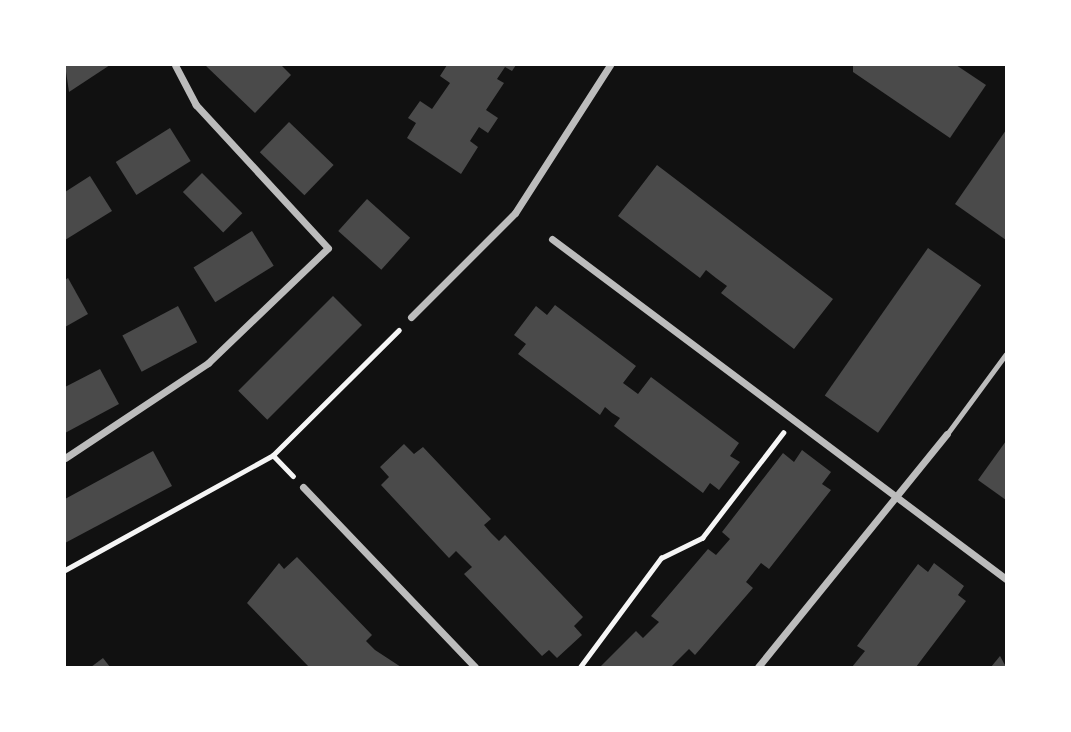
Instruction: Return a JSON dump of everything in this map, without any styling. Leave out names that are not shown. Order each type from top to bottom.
[{"type":"street","points":[[65,458],[208,363],[328,248],[197,105],[174,65]]},
{"type":"street","points":[[411,317],[515,213],[610,65]]},
{"type":"street","points":[[552,239],[901,497],[1006,579]]},
{"type":"street","points":[[758,667],[901,497],[947,434]]},
{"type":"street","points":[[303,486],[475,667]]},
{"type":"lane","points":[[947,434],[1006,354]]},
{"type":"path","points":[[65,570],[273,455],[411,317]]},
{"type":"path","points":[[580,667],[661,558],[702,538],[795,418]]},
{"type":"path","points":[[273,455],[303,486]]},
{"type":"building","points":[[65,65],[110,65],[69,92]]},
{"type":"building","points":[[205,65],[281,65],[291,75],[255,113]]},
{"type":"building","points":[[447,65],[516,65],[512,71],[505,67],[497,79],[504,83],[486,110],[498,118],[488,133],[479,127],[470,141],[478,147],[461,174],[407,138],[416,123],[408,118],[420,101],[432,109],[450,83],[440,76]]},
{"type":"building","points":[[853,65],[956,65],[986,85],[950,138],[853,72]]},
{"type":"building","points":[[289,122],[334,165],[304,195],[260,152]]},
{"type":"building","points":[[170,128],[191,161],[136,195],[116,162]]},
{"type":"building","points":[[1006,130],[1006,240],[955,204]]},
{"type":"building","points":[[657,165],[833,299],[794,349],[721,293],[727,286],[706,270],[700,278],[618,216]]},
{"type":"building","points":[[202,173],[242,213],[223,232],[183,192]]},
{"type":"building","points":[[90,176],[112,211],[65,240],[65,192]]},
{"type":"building","points":[[367,199],[410,238],[381,270],[338,231]]},
{"type":"building","points":[[252,231],[274,266],[215,302],[193,268]]},
{"type":"building","points":[[928,248],[981,285],[878,433],[825,395]]},
{"type":"building","points":[[68,278],[88,314],[65,327],[65,280]]},
{"type":"building","points":[[333,296],[362,325],[267,420],[238,391]]},
{"type":"building","points":[[555,305],[636,366],[623,383],[638,394],[651,377],[739,443],[730,456],[740,462],[719,490],[710,483],[703,493],[614,426],[620,418],[605,407],[600,415],[518,354],[526,344],[514,335],[536,306],[547,315]]},
{"type":"building","points":[[178,306],[197,342],[142,372],[122,336]]},
{"type":"building","points":[[100,369],[119,404],[65,433],[65,387]]},
{"type":"building","points":[[1006,441],[1006,500],[978,480]]},
{"type":"building","points":[[404,444],[414,454],[423,447],[491,519],[484,525],[491,533],[499,541],[505,535],[583,617],[574,626],[582,635],[557,658],[549,650],[542,656],[464,574],[472,567],[456,551],[449,558],[381,485],[389,477],[380,467]]},
{"type":"building","points":[[802,450],[831,472],[822,484],[831,490],[769,569],[761,563],[746,582],[753,588],[695,655],[689,649],[671,667],[600,667],[636,631],[643,638],[659,622],[651,616],[708,549],[716,555],[730,539],[722,532],[783,453],[794,462]]},
{"type":"building","points":[[153,451],[172,486],[65,543],[65,499]]},
{"type":"building","points":[[297,557],[372,635],[366,641],[401,667],[309,667],[247,603],[279,563],[284,569]]},
{"type":"building","points":[[934,563],[964,586],[958,595],[966,601],[916,667],[852,667],[865,651],[857,646],[918,564],[928,572]]},
{"type":"building","points":[[1000,656],[1006,667],[991,667]]},
{"type":"building","points":[[103,658],[110,667],[91,667]]}]
